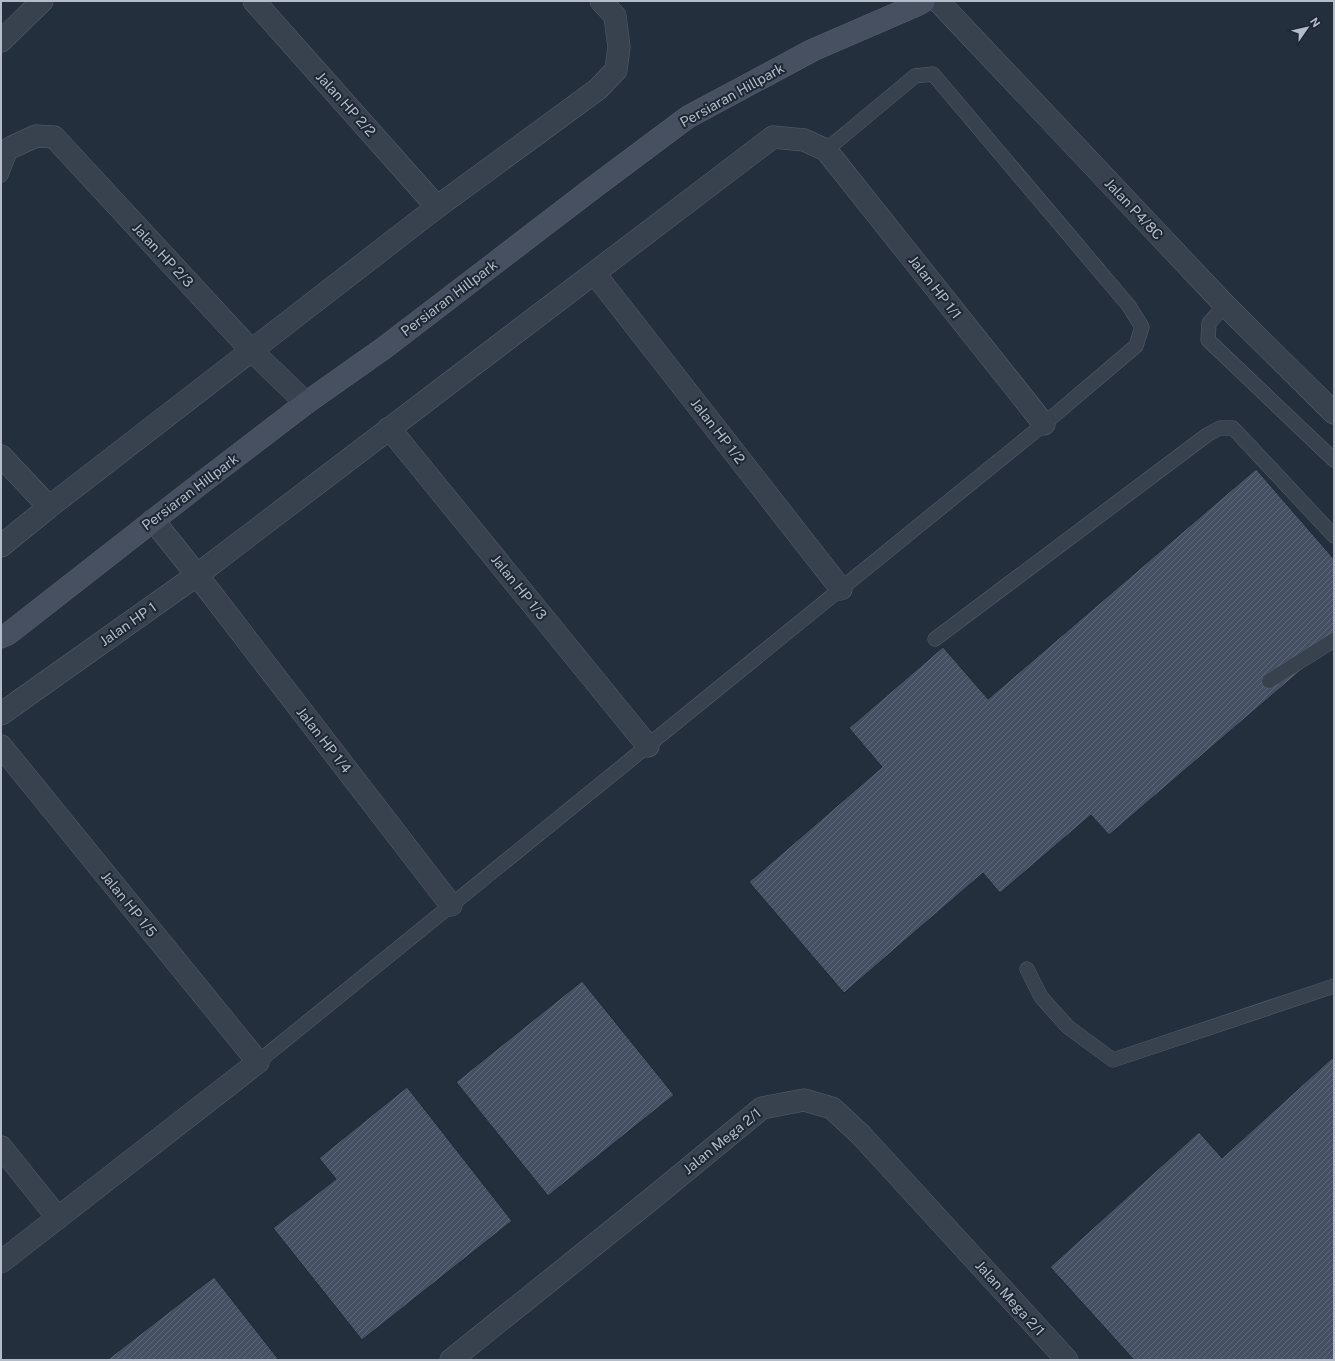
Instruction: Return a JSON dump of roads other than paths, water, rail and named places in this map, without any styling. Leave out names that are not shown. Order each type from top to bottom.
[{"type":"street","points":[[1,41],[42,1]]},
{"type":"street","name":"Jalan HP 2/2","points":[[254,1],[437,207]]},
{"type":"street","name":"Persiaran Hillpark","points":[[1,637],[8,634],[152,520],[306,403],[384,348],[688,117],[813,50],[917,6],[924,1]]},
{"type":"street","name":"Jalan P4/8C","points":[[938,1],[1224,305],[1334,413]]},
{"type":"street","points":[[1,546],[49,507],[437,207],[598,89],[616,70],[619,47],[608,9]]},
{"type":"street","name":"Jalan HP 2/3","points":[[12,147],[36,136],[54,137],[251,350],[306,403]]},
{"type":"street","name":"Jalan HP 1","points":[[1,714],[197,575],[389,428],[595,274],[773,137],[804,140],[826,150]]},
{"type":"street","name":"Jalan HP 1/1","points":[[826,150],[1044,424]]},
{"type":"street","name":"Jalan HP 1/2","points":[[595,274],[841,589]]},
{"type":"street","name":"Jalan HP 1/3","points":[[389,428],[648,746]]},
{"type":"street","points":[[1,456],[49,507]]},
{"type":"street","points":[[152,520],[197,575]]},
{"type":"street","name":"Jalan HP 1/4","points":[[197,575],[451,905]]},
{"type":"street","name":"Jalan HP 1/5","points":[[1,746],[258,1062]]},
{"type":"street","points":[[1,1262],[258,1062]]},
{"type":"street","name":"Jalan Mega 2/1","points":[[451,1360],[762,1108],[804,1100],[832,1108],[862,1135],[1058,1356]]},
{"type":"street","points":[[1,1147],[58,1218]]},
{"type":"lane","points":[[258,1062],[1044,424],[1136,346],[1142,328],[1129,306],[933,74],[915,76],[826,150]]},
{"type":"lane","points":[[1,175],[12,147]]},
{"type":"lane","points":[[1224,305],[1209,323],[1208,340],[1334,460]]},
{"type":"lane","points":[[935,639],[1207,435],[1220,428],[1232,428],[1334,536]]},
{"type":"lane","points":[[1269,681],[1334,640]]},
{"type":"lane","points":[[1027,969],[1041,996],[1068,1027],[1113,1060],[1334,986]]}]
